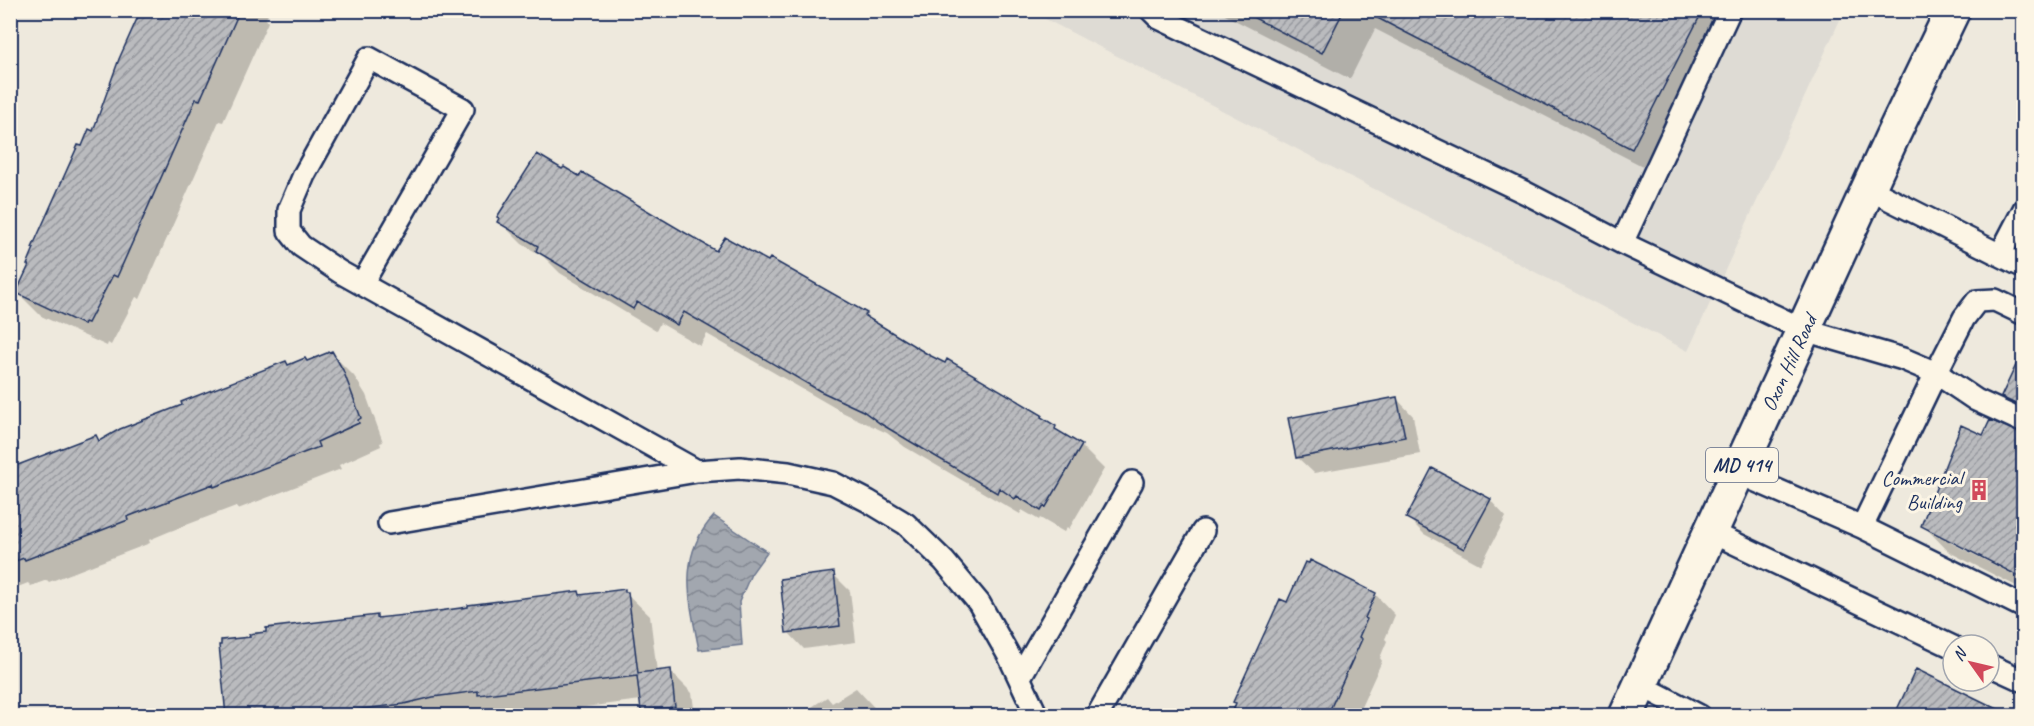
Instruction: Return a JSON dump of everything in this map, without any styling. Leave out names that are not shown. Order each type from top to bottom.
[{"type":"main road","name":"Oxon Hill Road","points":[[1626,716],[1953,10]]},
{"type":"lane","points":[[1151,10],[1160,18],[1526,193],[1622,243],[1804,330],[1903,359],[1936,373],[1976,400],[2024,422]]},
{"type":"lane","points":[[1622,243],[1730,10]]},
{"type":"lane","points":[[362,284],[463,109],[369,58],[304,175],[289,210],[289,231],[301,246],[362,284],[697,471]]},
{"type":"lane","points":[[1869,189],[2024,267]]},
{"type":"lane","points":[[2000,255],[2024,209]]},
{"type":"lane","points":[[1862,527],[1964,318],[1977,301],[1995,300],[2024,314]]},
{"type":"lane","points":[[389,523],[697,471],[740,468],[788,473],[833,483],[906,524],[944,561],[980,603],[1020,677],[1037,716]]},
{"type":"lane","points":[[1738,473],[1862,527],[2024,607]]},
{"type":"lane","points":[[1020,677],[1132,482]]},
{"type":"lane","points":[[1097,716],[1203,531]]},
{"type":"lane","points":[[1711,532],[1941,641]]},
{"type":"lane","points":[[2001,670],[2024,681]]},
{"type":"lane","points":[[1640,685],[1700,716]]},
{"type":"shaded area","points":[[1030,11],[1844,11],[1688,351]]},
{"type":"water","points":[[714,516],[767,552],[751,574],[739,602],[742,645],[699,650],[690,597],[690,563],[694,547],[702,531]]},
{"type":"building","points":[[141,10],[240,10],[200,100],[196,99],[117,277],[113,275],[88,323],[85,322],[84,325],[16,293],[29,265],[27,265],[34,248],[32,248],[78,145],[82,146],[89,129],[93,131],[119,59]]},
{"type":"building","points":[[1239,10],[1344,10],[1322,53]]},
{"type":"building","points":[[1362,10],[1703,10],[1632,149]]},
{"type":"building","points":[[537,154],[579,176],[582,172],[716,251],[725,237],[768,261],[770,258],[867,313],[865,316],[929,355],[945,363],[947,359],[1042,415],[1041,417],[1056,426],[1055,429],[1082,445],[1046,507],[1044,506],[1041,511],[1017,496],[1015,499],[999,488],[997,493],[863,411],[820,391],[684,312],[677,325],[637,302],[633,309],[536,251],[538,246],[497,222],[499,218],[497,217]]},
{"type":"building","points":[[2024,348],[2024,408],[2001,397]]},
{"type":"building","points":[[332,351],[343,370],[361,418],[358,420],[359,423],[317,442],[319,447],[214,487],[213,484],[127,517],[128,520],[25,560],[24,558],[10,563],[10,468],[96,435],[99,441],[120,429],[182,405],[181,402],[286,361],[288,365],[305,358],[307,361]]},
{"type":"building","points":[[1397,397],[1405,437],[1296,458],[1288,418]]},
{"type":"building","name":"Commercial Building","points":[[1990,420],[2024,434],[2024,579],[1921,526],[1961,425],[1983,435]]},
{"type":"building","points":[[1432,468],[1491,499],[1464,549],[1406,518]]},
{"type":"building","points":[[1310,560],[1376,593],[1359,637],[1362,639],[1327,716],[1231,716],[1236,703],[1233,702],[1280,599],[1287,602],[1305,562],[1309,563]]},
{"type":"building","points":[[834,572],[840,626],[786,633],[780,579]]},
{"type":"building","points":[[625,589],[625,592],[628,592],[638,673],[671,669],[675,707],[641,711],[637,676],[478,695],[478,691],[433,697],[404,704],[304,716],[226,716],[219,645],[221,645],[221,640],[250,637],[249,634],[266,632],[266,628],[377,615],[377,618],[424,613],[579,591],[580,595]]},
{"type":"building","points":[[1916,669],[1941,681],[1941,693],[1965,693],[2012,716],[1894,716]]},
{"type":"place","name":"Commercial Building","points":[[1979,490]]}]
